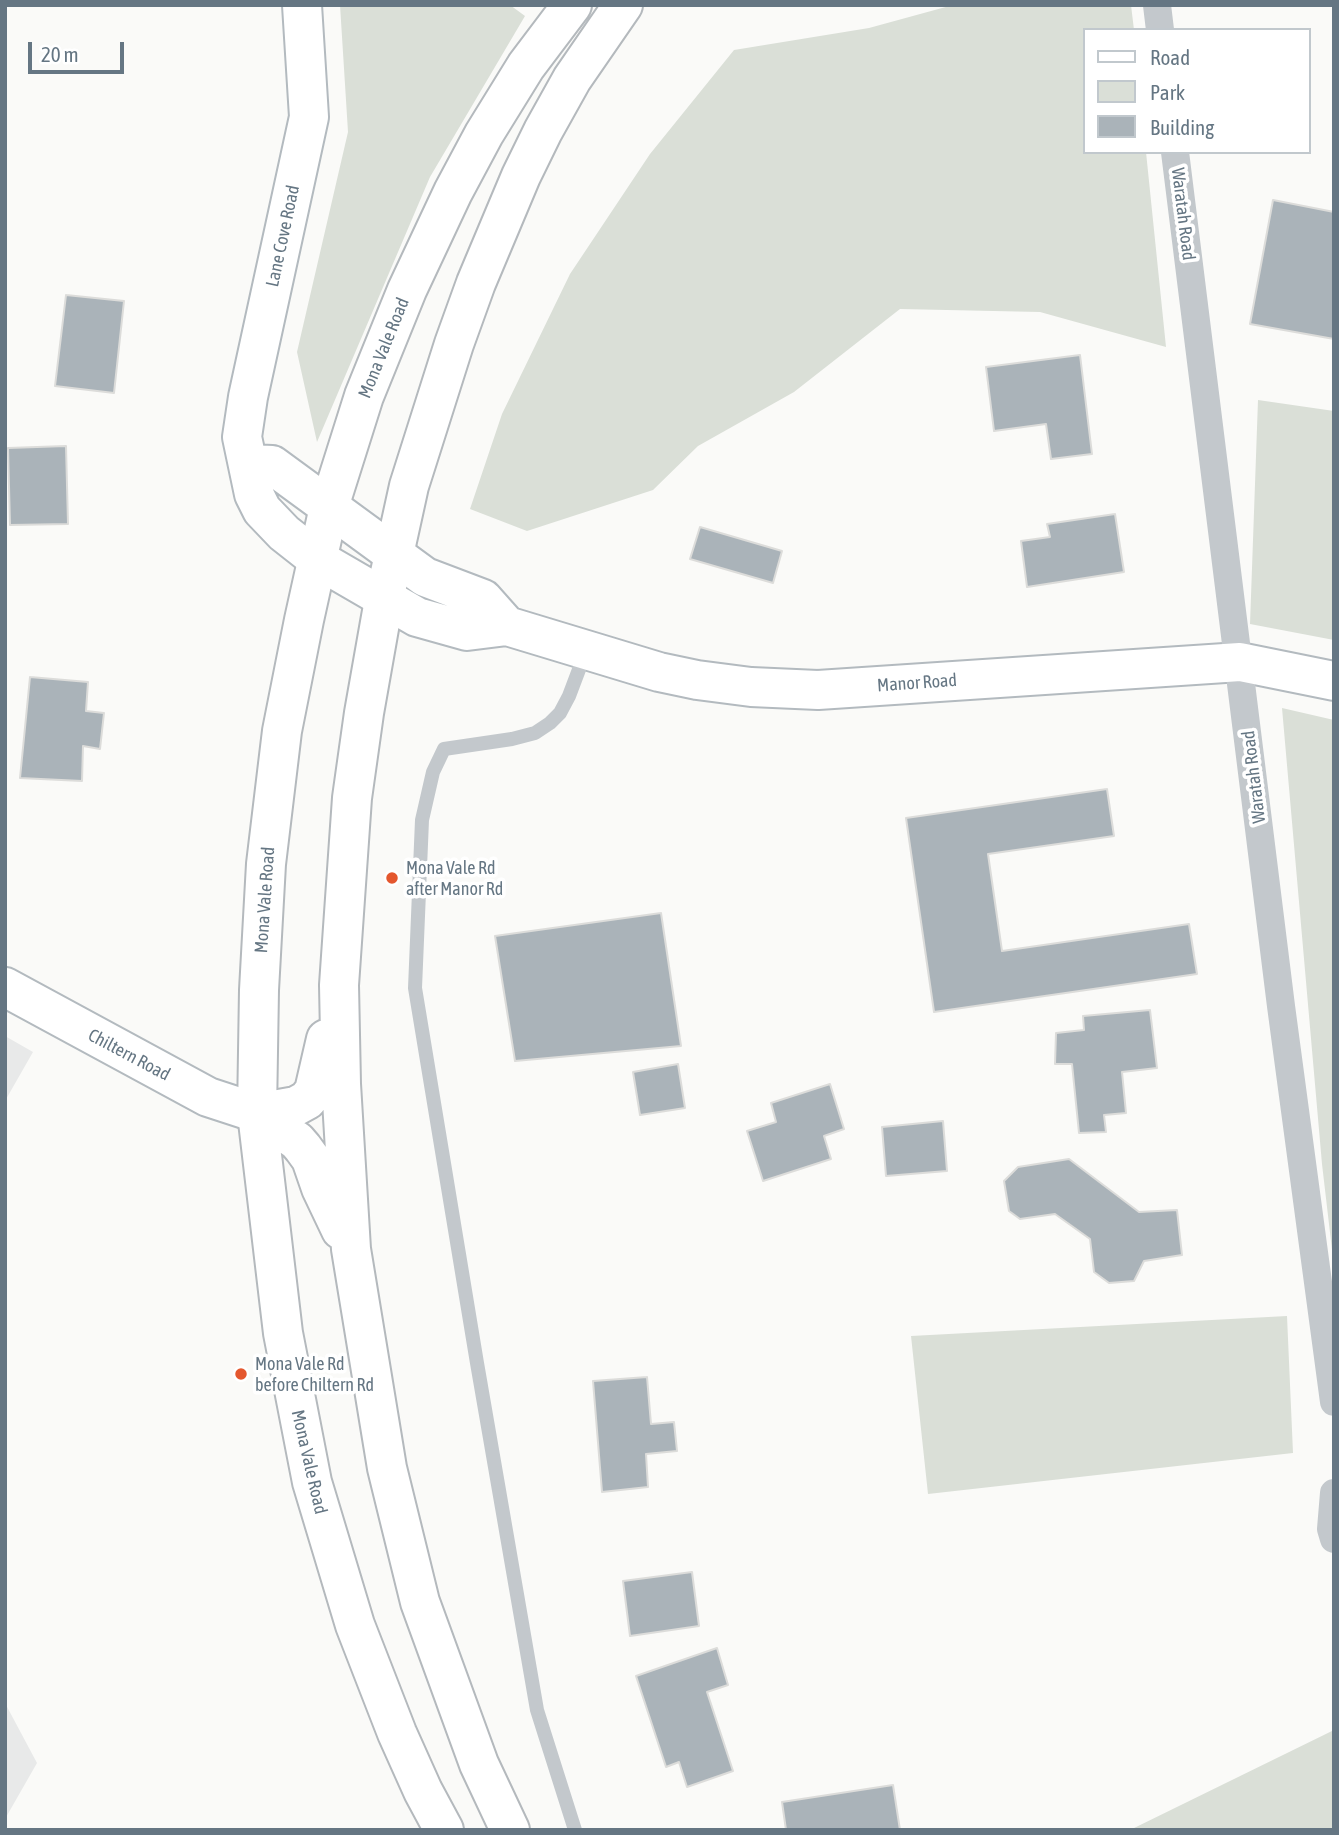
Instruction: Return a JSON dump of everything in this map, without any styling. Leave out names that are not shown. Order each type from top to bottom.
[{"type":"main road","name":"Lane Cove Road","points":[[302,5],[309,117],[242,437],[254,494],[262,510],[317,559],[384,600]]},
{"type":"main road","name":"Mona Vale Road","points":[[444,1830],[397,1733],[355,1625],[312,1482],[283,1333],[257,1113],[259,990],[266,864],[282,730],[317,559],[329,507],[377,363],[407,290],[453,192],[484,134],[520,76],[572,5]]},
{"type":"main road","points":[[510,1830],[479,1764],[420,1602],[387,1468],[351,1250],[341,1084],[339,985],[352,798],[384,600],[409,486],[449,357],[498,227],[542,131],[572,79],[624,5]]},
{"type":"main road","points":[[249,464],[272,465],[425,577],[483,599],[507,626]]},
{"type":"main road","name":"Manor Road","points":[[384,600],[417,617],[467,631],[507,626],[586,651],[697,680],[751,687],[796,690],[845,688],[1240,662],[1334,681]]},
{"type":"main road","points":[[257,1113],[296,1106],[307,1100],[314,1091],[339,985]]},
{"type":"main road","name":"Chiltern Road","points":[[5,987],[208,1097],[257,1113]]},
{"type":"main road","points":[[257,1113],[297,1141],[311,1159],[321,1188],[351,1250]]},
{"type":"street","points":[[1157,5],[1160,28]]},
{"type":"street","name":"Waratah Road","points":[[1175,154],[1281,1006],[1334,1402]]},
{"type":"street","points":[[1334,1493],[1331,1529],[1334,1539]]},
{"type":"lane","points":[[575,1830],[537,1710],[415,988],[422,820],[433,772],[444,749],[512,739],[535,733],[550,723],[560,713],[569,696],[586,651]]},
{"type":"shaded area","points":[[5,1036],[33,1052],[5,1101]]},
{"type":"shaded area","points":[[5,1703],[37,1763],[5,1819]]},
{"type":"green space","points":[[340,5],[510,5],[525,16],[430,177],[317,442],[297,352],[348,132]]},
{"type":"green space","points":[[953,5],[1131,5],[1134,28],[1084,28],[1084,154],[1146,154],[1166,347],[1040,312],[900,309],[794,392],[698,446],[653,490],[527,531],[470,509],[502,414],[570,274],[650,154],[734,50],[869,28]]},
{"type":"green space","points":[[1258,400],[1334,411],[1334,640],[1250,624]]},
{"type":"green space","points":[[1282,708],[1334,720],[1334,1267],[1322,1164]]},
{"type":"green space","points":[[1287,1316],[1293,1453],[928,1494],[911,1336]]},
{"type":"green space","points":[[1334,1730],[1334,1830],[1130,1830]]},
{"type":"building","points":[[1273,200],[1334,212],[1334,339],[1250,324]]},
{"type":"building","points":[[66,295],[124,301],[114,393],[55,386]]},
{"type":"building","points":[[1080,355],[1092,454],[1051,459],[1046,424],[994,431],[986,367]]},
{"type":"building","points":[[66,446],[68,524],[10,525],[8,448]]},
{"type":"building","points":[[1115,514],[1124,572],[1027,587],[1021,541],[1050,537],[1047,524]]},
{"type":"building","points":[[700,527],[782,551],[773,583],[690,559]]},
{"type":"building","points":[[30,677],[88,682],[86,711],[104,713],[100,749],[83,746],[82,781],[20,778]]},
{"type":"building","points":[[1107,789],[1114,836],[988,854],[1002,951],[1189,924],[1197,974],[934,1012],[906,818]]},
{"type":"building","points":[[661,913],[681,1046],[515,1061],[495,936]]},
{"type":"building","points":[[1150,1010],[1157,1068],[1122,1072],[1126,1113],[1104,1115],[1106,1132],[1079,1133],[1072,1064],[1055,1064],[1056,1033],[1084,1030],[1083,1016]]},
{"type":"building","points":[[678,1064],[685,1108],[640,1115],[633,1072]]},
{"type":"building","points":[[830,1084],[844,1129],[824,1136],[831,1159],[763,1181],[747,1131],[776,1122],[771,1103]]},
{"type":"building","points":[[943,1121],[947,1171],[886,1176],[882,1127]]},
{"type":"building","points":[[1069,1159],[1139,1212],[1177,1210],[1182,1255],[1144,1261],[1134,1281],[1109,1283],[1094,1272],[1090,1239],[1055,1214],[1020,1219],[1009,1211],[1004,1181],[1018,1167]]},
{"type":"building","points":[[647,1377],[651,1424],[674,1422],[677,1451],[646,1454],[648,1487],[602,1492],[593,1381]]},
{"type":"building","points":[[692,1572],[699,1626],[630,1636],[623,1581]]},
{"type":"building","points":[[717,1648],[728,1685],[707,1692],[733,1771],[687,1787],[679,1762],[666,1767],[636,1676]]},
{"type":"building","points":[[893,1785],[900,1830],[786,1830],[782,1802]]},
{"type":"place","name":"Mona Vale Rd after Manor Rd","points":[[392,878]]},
{"type":"place","name":"Mona Vale Rd before Chiltern Rd","points":[[241,1374]]}]
